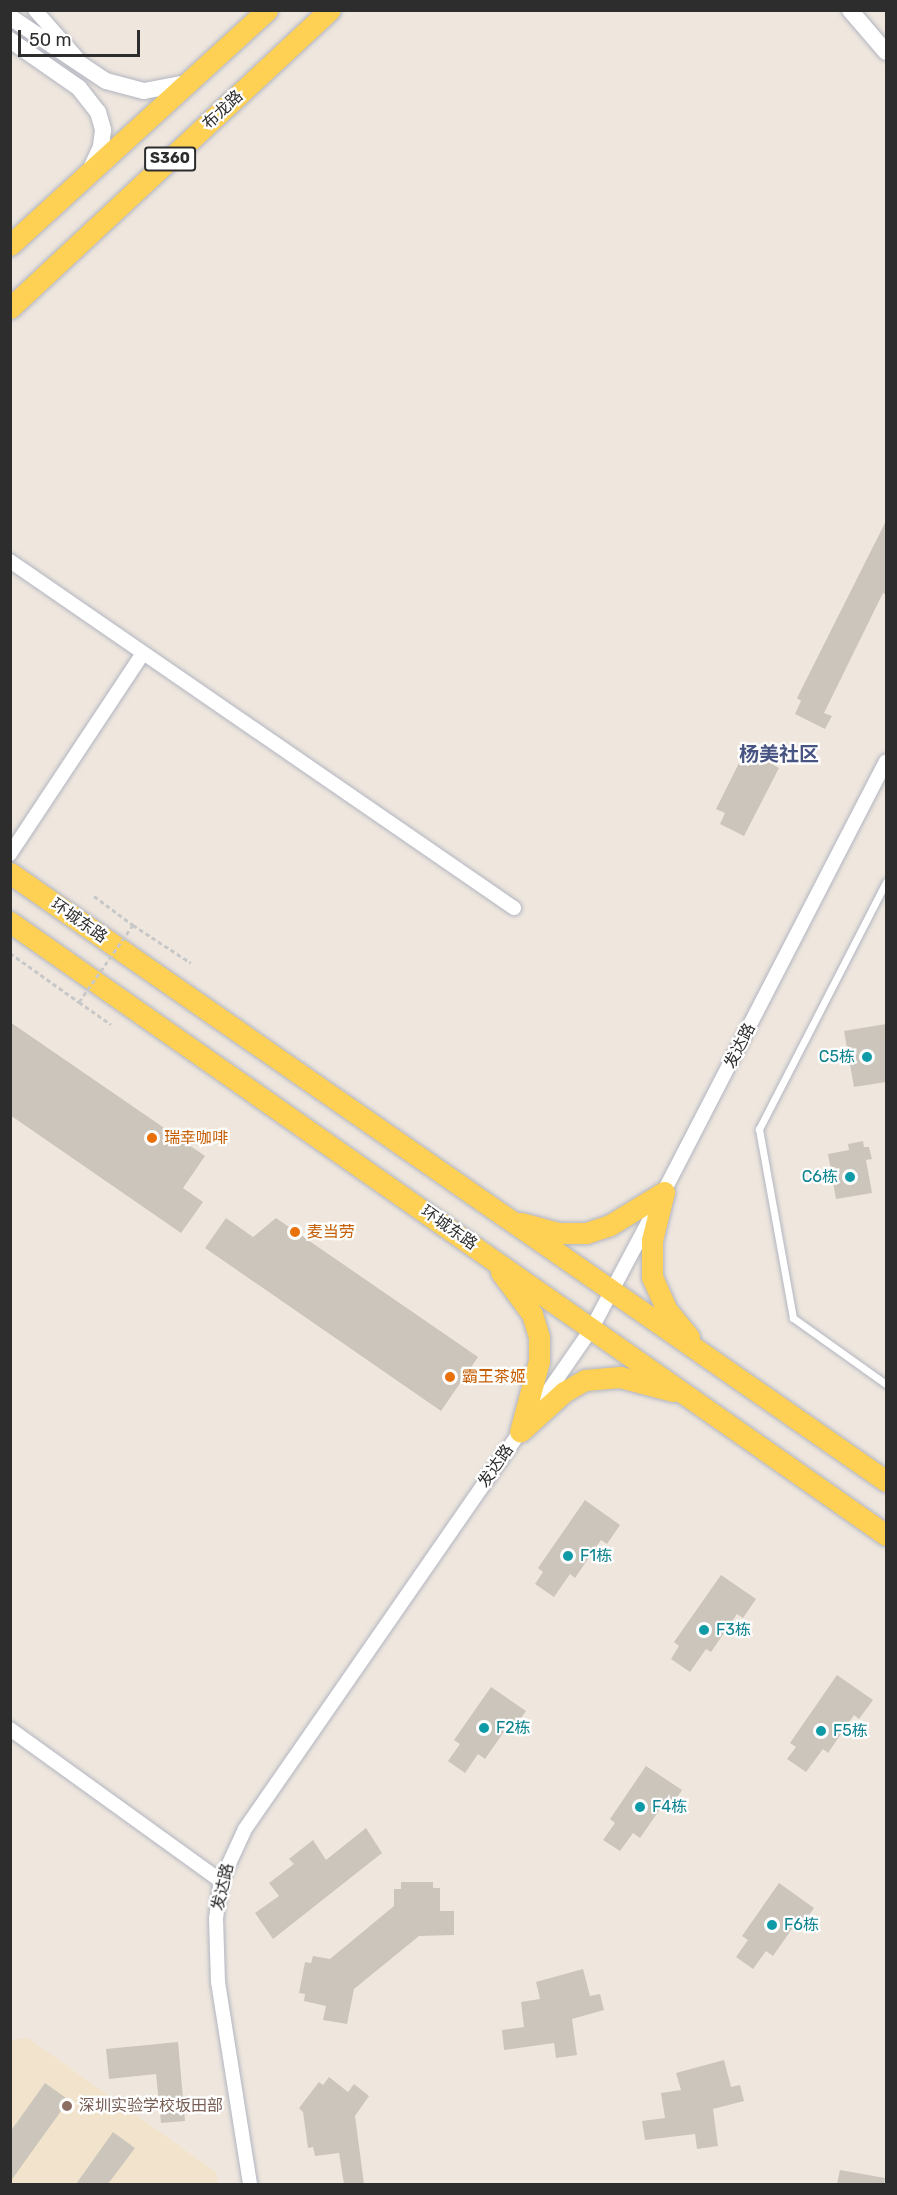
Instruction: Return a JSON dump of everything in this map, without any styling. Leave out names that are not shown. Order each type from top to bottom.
[{"type":"main road","name":"S360","points":[[10,245],[267,10]]},
{"type":"main road","name":"布龙路","points":[[10,308],[330,10]]},
{"type":"main road","name":"环城东路","points":[[10,873],[505,1219],[886,1481]]},
{"type":"main road","name":"环城东路","points":[[10,922],[886,1535]]},
{"type":"main road","points":[[505,1219],[558,1233],[586,1233],[610,1225],[664,1192]]},
{"type":"main road","points":[[664,1192],[652,1240],[652,1277],[667,1310],[709,1359]]},
{"type":"main road","points":[[486,1254],[526,1304],[539,1337],[539,1361],[520,1431]]},
{"type":"main road","points":[[520,1431],[564,1392],[597,1377],[620,1377],[688,1396]]},
{"type":"street","points":[[34,10],[91,74]]},
{"type":"street","points":[[850,10],[886,52]]},
{"type":"street","points":[[10,17],[91,74],[124,88],[144,91],[187,83]]},
{"type":"street","points":[[10,40],[79,88],[98,112],[103,130],[101,147],[84,177]]},
{"type":"street","points":[[10,561],[514,908]]},
{"type":"street","points":[[10,854],[143,653]]},
{"type":"street","name":"发达路","points":[[249,2184],[218,1982],[216,1919],[221,1881],[245,1829],[592,1328],[886,762]]},
{"type":"street","points":[[10,1729],[221,1881]]},
{"type":"lane","points":[[886,882],[759,1129],[793,1318],[886,1384]]},
{"type":"path","points":[[94,896],[191,963]]},
{"type":"path","points":[[79,1002],[133,925]]},
{"type":"path","points":[[10,953],[111,1024]]},
{"type":"shaded area","name":"深圳实验学校坂田部","points":[[28,2038],[216,2172],[218,2184],[11,2184],[11,2040]]},
{"type":"building","points":[[886,521],[886,595],[883,593],[824,713],[832,716],[825,729],[795,714],[801,701],[797,698]]},
{"type":"building","points":[[755,755],[779,768],[744,836],[720,824],[725,813],[716,809],[740,761],[749,766]]},
{"type":"building","points":[[10,1022],[205,1156],[183,1188],[203,1202],[181,1233],[10,1115]]},
{"type":"building","name":"C5栋","points":[[886,1024],[886,1082],[854,1087],[844,1031]]},
{"type":"building","name":"C6栋","points":[[863,1141],[864,1147],[869,1147],[872,1159],[866,1160],[872,1193],[836,1199],[828,1154],[849,1150],[848,1144]]},
{"type":"building","points":[[226,1218],[253,1237],[276,1218],[478,1357],[441,1411],[205,1248]]},
{"type":"building","name":"F1栋","points":[[585,1500],[620,1525],[607,1544],[601,1540],[575,1578],[570,1574],[554,1597],[535,1584],[543,1572],[538,1568]]},
{"type":"building","name":"F3栋","points":[[721,1575],[756,1599],[743,1618],[737,1614],[711,1652],[706,1649],[690,1672],[671,1659],[679,1646],[674,1642]]},
{"type":"building","name":"F5栋","points":[[837,1675],[873,1700],[859,1719],[854,1715],[828,1753],[823,1749],[806,1772],[787,1759],[796,1747],[790,1743]]},
{"type":"building","name":"F2栋","points":[[491,1687],[526,1711],[513,1730],[508,1726],[485,1759],[478,1754],[465,1773],[448,1761],[460,1744],[454,1740]]},
{"type":"building","name":"F4栋","points":[[646,1766],[682,1790],[669,1809],[663,1805],[640,1838],[633,1833],[620,1851],[603,1840],[615,1823],[610,1819]]},
{"type":"building","points":[[366,1828],[382,1853],[273,1939],[255,1913],[279,1896],[269,1883],[294,1864],[289,1859],[313,1840],[326,1860]]},
{"type":"building","points":[[401,1882],[433,1882],[433,1888],[440,1888],[440,1911],[454,1911],[454,1935],[419,1936],[354,1989],[347,2024],[323,2020],[326,2006],[304,2001],[305,1994],[299,1993],[305,1962],[311,1963],[313,1956],[330,1959],[394,1906],[394,1889],[401,1889]]},
{"type":"building","name":"F6栋","points":[[779,1883],[814,1908],[801,1927],[796,1923],[773,1956],[766,1951],[753,1969],[736,1957],[748,1940],[742,1936]]},
{"type":"building","points":[[583,1969],[590,1996],[600,1994],[604,2010],[572,2019],[577,2055],[556,2058],[554,2043],[504,2050],[502,2030],[524,2027],[521,2002],[540,1999],[536,1982]]},
{"type":"building","points":[[178,2042],[185,2121],[161,2123],[156,2074],[109,2079],[106,2049]]},
{"type":"building","points":[[724,2060],[731,2087],[740,2085],[744,2101],[713,2109],[718,2146],[697,2149],[695,2134],[645,2140],[642,2121],[665,2118],[661,2093],[681,2090],[676,2073]]},
{"type":"building","points":[[329,2077],[348,2092],[354,2084],[369,2096],[355,2116],[364,2184],[344,2184],[339,2153],[315,2156],[313,2147],[308,2148],[303,2112],[299,2108],[319,2082],[323,2085]]},
{"type":"building","points":[[45,2083],[69,2100],[10,2182],[10,2132]]},
{"type":"building","points":[[113,2132],[135,2148],[108,2184],[76,2184]]},
{"type":"building","points":[[840,2170],[885,2178],[884,2184],[837,2184]]},
{"type":"place","name":"C5栋","points":[[867,1057]]},
{"type":"place","name":"瑞幸咖啡","points":[[152,1138]]},
{"type":"place","name":"C6栋","points":[[850,1177]]},
{"type":"place","name":"麦当劳","points":[[295,1232]]},
{"type":"place","name":"霸王茶姬","points":[[450,1377]]},
{"type":"place","name":"F1栋","points":[[568,1556]]},
{"type":"place","name":"F3栋","points":[[704,1630]]},
{"type":"place","name":"F2栋","points":[[484,1728]]},
{"type":"place","name":"F5栋","points":[[821,1731]]},
{"type":"place","name":"F4栋","points":[[640,1807]]},
{"type":"place","name":"F6栋","points":[[772,1925]]},
{"type":"place","name":"深圳实验学校坂田部","points":[[67,2106]]},
{"type":"district","name":"杨美社区","points":[[779,754]]}]
